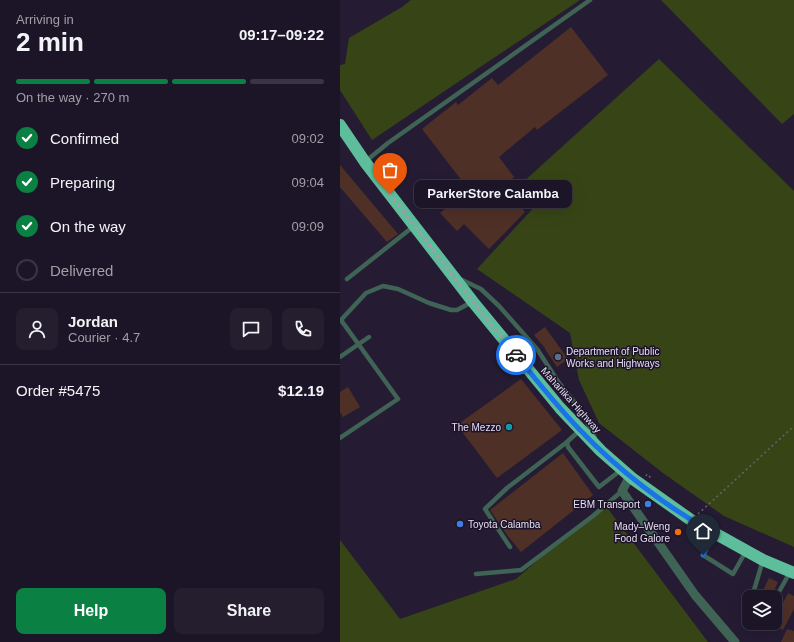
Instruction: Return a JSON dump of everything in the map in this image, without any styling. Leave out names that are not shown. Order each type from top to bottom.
[{"type":"highway","name":"Maharlika Highway","points":[[340,125],[365,162],[473,302],[560,408],[601,451],[626,472],[691,520],[763,560],[792,573]]},
{"type":"highway","points":[[340,132],[352,143]]},
{"type":"street","points":[[626,472],[622,491],[694,595],[735,642]]},
{"type":"lane","points":[[365,162],[388,143],[590,0]]},
{"type":"lane","points":[[347,279],[414,226]]},
{"type":"lane","points":[[453,275],[481,289],[499,306],[537,349],[582,412],[601,451]]},
{"type":"lane","points":[[340,438],[398,399],[341,321],[366,293],[383,286],[398,289],[429,303],[451,310],[457,310],[473,302]]},
{"type":"lane","points":[[340,357],[369,337]]},
{"type":"lane","points":[[510,547],[485,509],[507,488],[567,442],[580,430]]},
{"type":"lane","points":[[567,442],[568,447],[599,488],[626,472]]},
{"type":"lane","points":[[476,574],[521,570],[593,516],[622,491]]},
{"type":"lane","points":[[714,533],[703,555],[733,574],[746,550]]},
{"type":"lane","points":[[754,590],[763,560]]},
{"type":"lane","points":[[781,590],[792,573]]},
{"type":"path","points":[[691,520],[794,426]]},
{"type":"path","points":[[647,474],[651,478]]},
{"type":"green space","points":[[411,0],[580,0],[372,140],[340,90],[340,65],[345,64],[349,38],[402,7]]},
{"type":"green space","points":[[661,0],[794,0],[794,114],[782,124]]},
{"type":"green space","points":[[659,59],[794,191],[794,547],[724,516],[663,473],[599,423],[579,380],[570,333],[477,269],[537,204],[521,184]]},
{"type":"green space","points":[[604,502],[708,642],[340,642],[340,540],[400,619],[516,579]]},
{"type":"building","points":[[571,27],[608,75],[537,130],[535,127],[499,157],[514,177],[502,188],[525,212],[489,249],[464,224],[457,231],[440,213],[469,190],[422,129],[456,102],[458,105],[492,78],[498,85]]},
{"type":"building","points":[[340,165],[398,234],[387,242],[340,187]]},
{"type":"building","points":[[545,327],[568,359],[557,367],[545,348],[534,335]]},
{"type":"building","name":"The Mezzo","points":[[521,379],[562,430],[497,478],[457,425]]},
{"type":"building","points":[[348,387],[360,407],[343,417],[340,412],[340,392]]},
{"type":"building","points":[[563,453],[593,495],[521,552],[490,510]]},
{"type":"building","points":[[769,578],[778,582],[774,590],[763,590]]},
{"type":"building","points":[[788,593],[794,596],[794,609],[783,630],[782,629],[782,605]]},
{"type":"building","points":[[787,629],[794,631],[794,642],[781,642]]},
{"type":"way so far","points":[[390,194],[516,355]]},
{"type":"place","name":"ParkerStore Calamba","points":[[390,194]]},
{"type":"place","name":"Department of Public Works and Highways","points":[[558,357]]},
{"type":"place","name":"The Mezzo","points":[[509,427]]},
{"type":"place","name":"EBM Transport","points":[[648,504]]},
{"type":"place","name":"Toyota Calamba","points":[[460,524]]},
{"type":"place","name":"Mady–Weng Food Galore","points":[[678,532]]},
{"type":"route","points":[[516,355],[560,408],[601,451],[633,479],[681,514],[714,533],[703,555]]}]
